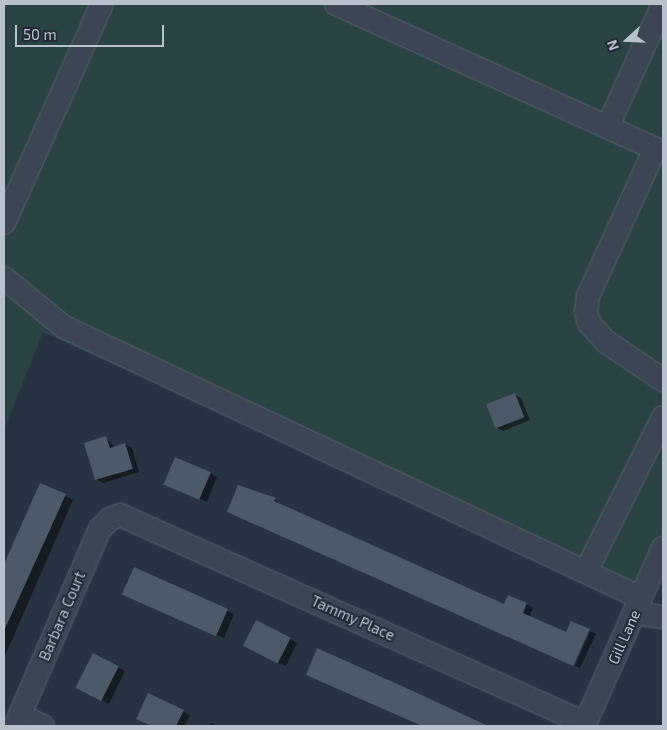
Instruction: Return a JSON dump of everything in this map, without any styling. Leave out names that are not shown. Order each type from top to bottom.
[{"type":"street","points":[[4,223],[102,4]]},
{"type":"street","points":[[336,4],[655,149],[588,296],[586,312],[589,323],[605,341],[663,380]]},
{"type":"street","points":[[608,126],[663,4]]},
{"type":"street","points":[[4,278],[64,327],[586,572],[638,605],[663,617]]},
{"type":"street","points":[[586,572],[663,417]]},
{"type":"street","name":"Barbara Court","points":[[18,721],[100,529],[120,515]]},
{"type":"street","name":"Tammy Place","points":[[120,515],[584,724]]},
{"type":"street","name":"Gill Lane","points":[[584,724],[663,548]]},
{"type":"street","points":[[18,721],[43,726]]},
{"type":"green space","points":[[4,4],[663,4],[663,548],[641,598],[43,332],[4,430]]},
{"type":"building","points":[[515,393],[524,417],[495,428],[486,404]]},
{"type":"building","points":[[106,436],[110,448],[125,443],[133,469],[95,480],[84,443]]},
{"type":"building","points":[[175,457],[211,472],[199,500],[163,485]]},
{"type":"building","points":[[40,483],[66,494],[4,631],[4,564]]},
{"type":"building","points":[[238,485],[276,498],[274,501],[504,604],[508,595],[527,603],[523,613],[566,632],[571,621],[590,629],[573,666],[227,512]]},
{"type":"building","points":[[134,567],[228,609],[216,636],[122,594]]},
{"type":"building","points":[[256,620],[291,638],[278,664],[243,646]]},
{"type":"building","points":[[317,648],[488,726],[422,726],[306,675]]},
{"type":"building","points":[[93,653],[119,666],[101,701],[75,688]]},
{"type":"building","points":[[148,693],[184,710],[176,726],[152,726],[136,719]]}]
